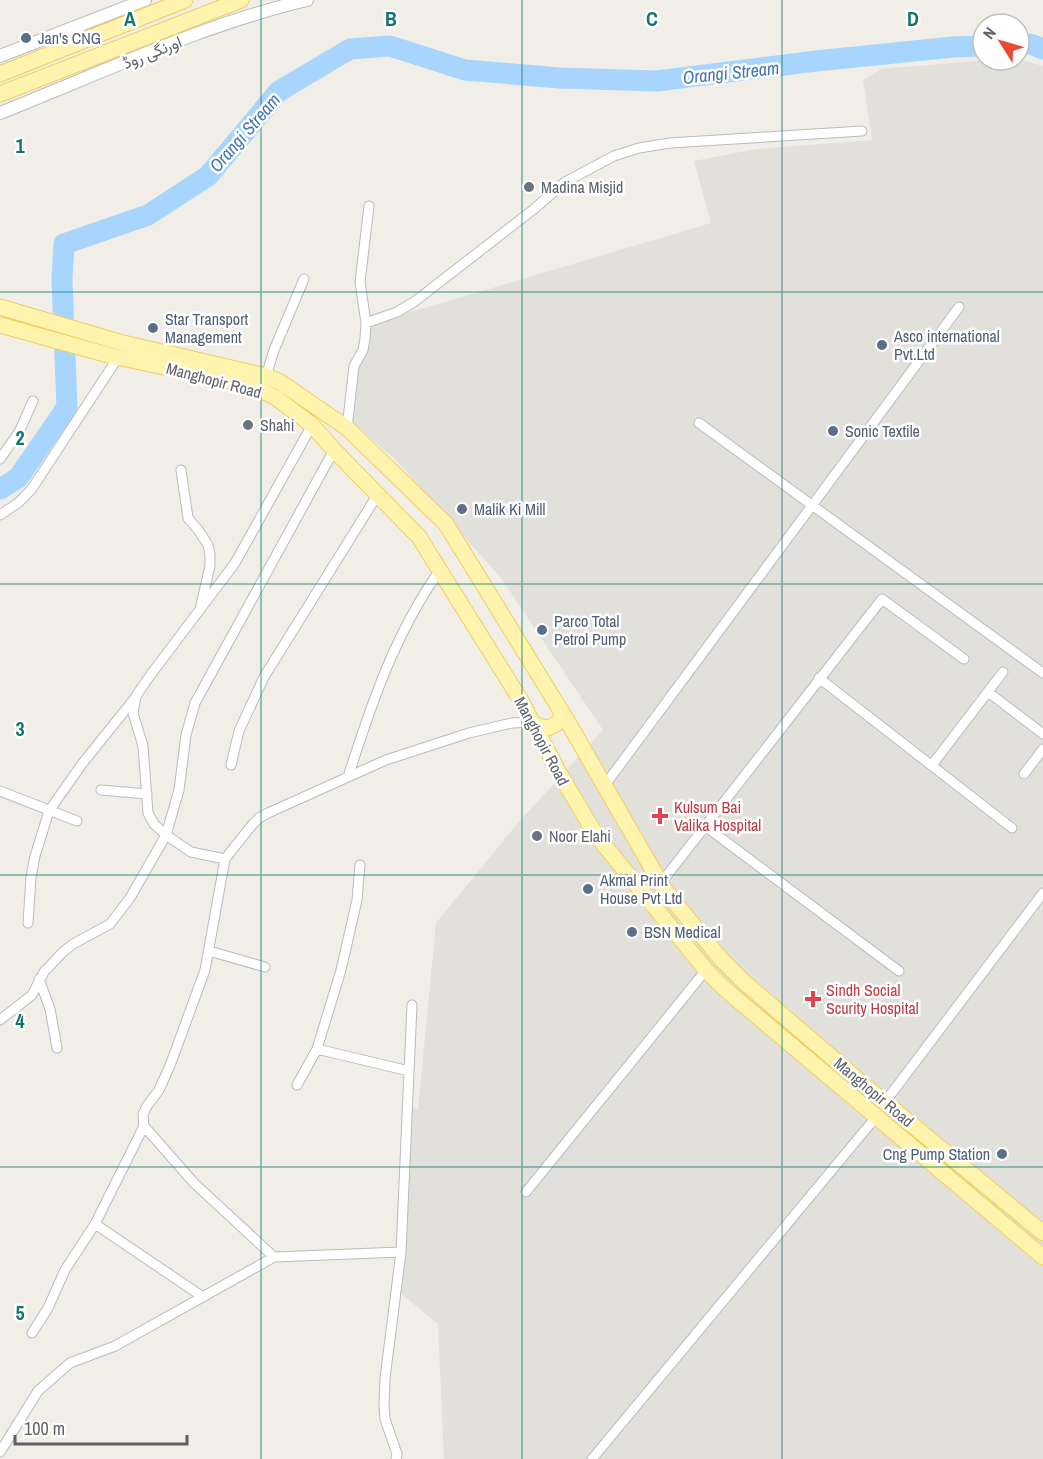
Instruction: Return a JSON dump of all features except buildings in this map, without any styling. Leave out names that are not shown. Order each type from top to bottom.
[{"type":"main road","points":[[0,74],[185,0]]},
{"type":"main road","points":[[0,94],[241,0]]},
{"type":"main road","name":"Manghopir Road","points":[[0,307],[117,351],[266,376],[279,382],[347,428],[446,524],[574,732],[661,883],[720,958],[744,982],[1043,1233]]},
{"type":"main road","name":"Manghopir Road","points":[[0,325],[117,351],[254,387],[275,397],[312,425],[419,537],[520,699],[576,804],[596,835],[705,970],[1043,1257]]},
{"type":"main road","points":[[532,722],[537,726],[548,728],[557,723],[563,714]]},
{"type":"main road","points":[[547,750],[554,738],[560,734],[574,732]]},
{"type":"street","points":[[0,56],[145,0]]},
{"type":"street","name":"اورنگی روڈ","points":[[0,113],[180,41],[307,0]]},
{"type":"street","points":[[366,323],[397,312],[414,302],[566,182],[614,156],[639,148],[670,143],[862,131]]},
{"type":"street","points":[[347,428],[354,366],[363,350],[366,323],[360,282],[369,206]]},
{"type":"street","points":[[266,376],[274,350],[304,279]]},
{"type":"street","points":[[604,785],[959,307]]},
{"type":"street","points":[[0,515],[18,503],[31,490],[117,351]]},
{"type":"street","points":[[0,459],[19,432],[33,401]]},
{"type":"street","points":[[699,423],[1043,673]]},
{"type":"street","points":[[28,923],[35,856],[50,811],[82,764],[235,563],[312,425]]},
{"type":"street","points":[[0,1020],[32,995],[44,972],[73,944],[110,924],[130,898],[166,835],[179,790],[186,735],[195,703],[334,450]]},
{"type":"street","points":[[181,470],[188,518],[208,544],[210,555],[210,566],[201,608]]},
{"type":"street","points":[[231,765],[239,731],[264,677],[378,494]]},
{"type":"street","points":[[348,777],[384,671],[425,591],[440,570]]},
{"type":"street","points":[[661,883],[882,599],[964,659]]},
{"type":"street","points":[[932,765],[1003,672]]},
{"type":"street","points":[[819,678],[1012,828]]},
{"type":"street","points":[[988,692],[1043,734]]},
{"type":"street","points":[[136,696],[133,713],[143,746],[148,813],[154,824],[191,852],[225,859]]},
{"type":"street","points":[[32,1333],[44,1315],[65,1270],[95,1224],[144,1126],[143,1114],[159,1090],[171,1063],[205,970],[225,859],[259,818],[386,760],[469,733],[512,723],[532,722]]},
{"type":"street","points":[[1024,774],[1043,749]]},
{"type":"street","points":[[101,790],[147,794]]},
{"type":"street","points":[[0,791],[77,821]]},
{"type":"street","points":[[705,826],[899,971]]},
{"type":"street","points":[[297,1085],[317,1049],[350,936],[357,900],[360,865]]},
{"type":"street","points":[[885,1102],[1043,893]]},
{"type":"street","points":[[209,951],[265,967]]},
{"type":"street","points":[[526,1192],[705,970]]},
{"type":"street","points":[[39,979],[50,1009],[57,1048]]},
{"type":"street","points":[[398,1457],[387,1426],[384,1406],[385,1378],[401,1252],[412,1005]]},
{"type":"street","points":[[317,1049],[409,1071]]},
{"type":"street","points":[[592,1459],[876,1117]]},
{"type":"street","points":[[144,1126],[195,1183],[274,1257]]},
{"type":"street","points":[[95,1224],[203,1297]]},
{"type":"street","points":[[0,1452],[38,1391],[70,1363],[115,1346],[274,1257],[401,1252]]},
{"type":"shaded area","points":[[971,61],[971,72],[1031,72],[1031,62],[1043,66],[1043,1459],[444,1459],[438,1324],[393,1287],[404,1101],[418,1110],[436,923],[517,824],[603,730],[501,578],[394,458],[352,423],[364,326],[711,223],[694,161],[756,149],[872,140],[863,80],[881,69]]},
{"type":"waterway","name":"Orangi Stream","points":[[1031,44],[1043,49]]},
{"type":"waterway","name":"Orangi Stream","points":[[0,489],[18,478],[67,407],[62,280],[64,244],[148,215],[208,176],[279,91],[350,49],[390,46],[465,70],[559,78],[657,81],[816,61],[971,46]]},
{"type":"place","name":"Jan's CNG","points":[[26,38]]},
{"type":"place","name":"Madina Misjid","points":[[529,187]]},
{"type":"place","name":"Star Transport Management","points":[[153,328]]},
{"type":"place","name":"Asco international Pvt.Ltd","points":[[882,345]]},
{"type":"place","name":"Shahi","points":[[248,425]]},
{"type":"place","name":"Sonic Textile","points":[[833,431]]},
{"type":"place","name":"Malik Ki Mill","points":[[462,509]]},
{"type":"place","name":"Parco Total Petrol Pump","points":[[542,630]]},
{"type":"place","name":"Kulsum Bai Valika Hospital","points":[[660,816]]},
{"type":"place","name":"Noor Elahi","points":[[537,836]]},
{"type":"place","name":"Akmal Print House Pvt Ltd","points":[[588,889]]},
{"type":"place","name":"BSN Medical","points":[[632,932]]},
{"type":"place","name":"Sindh Social Scurity Hospital","points":[[813,999]]},
{"type":"place","name":"Cng Pump Station","points":[[1002,1154]]}]
